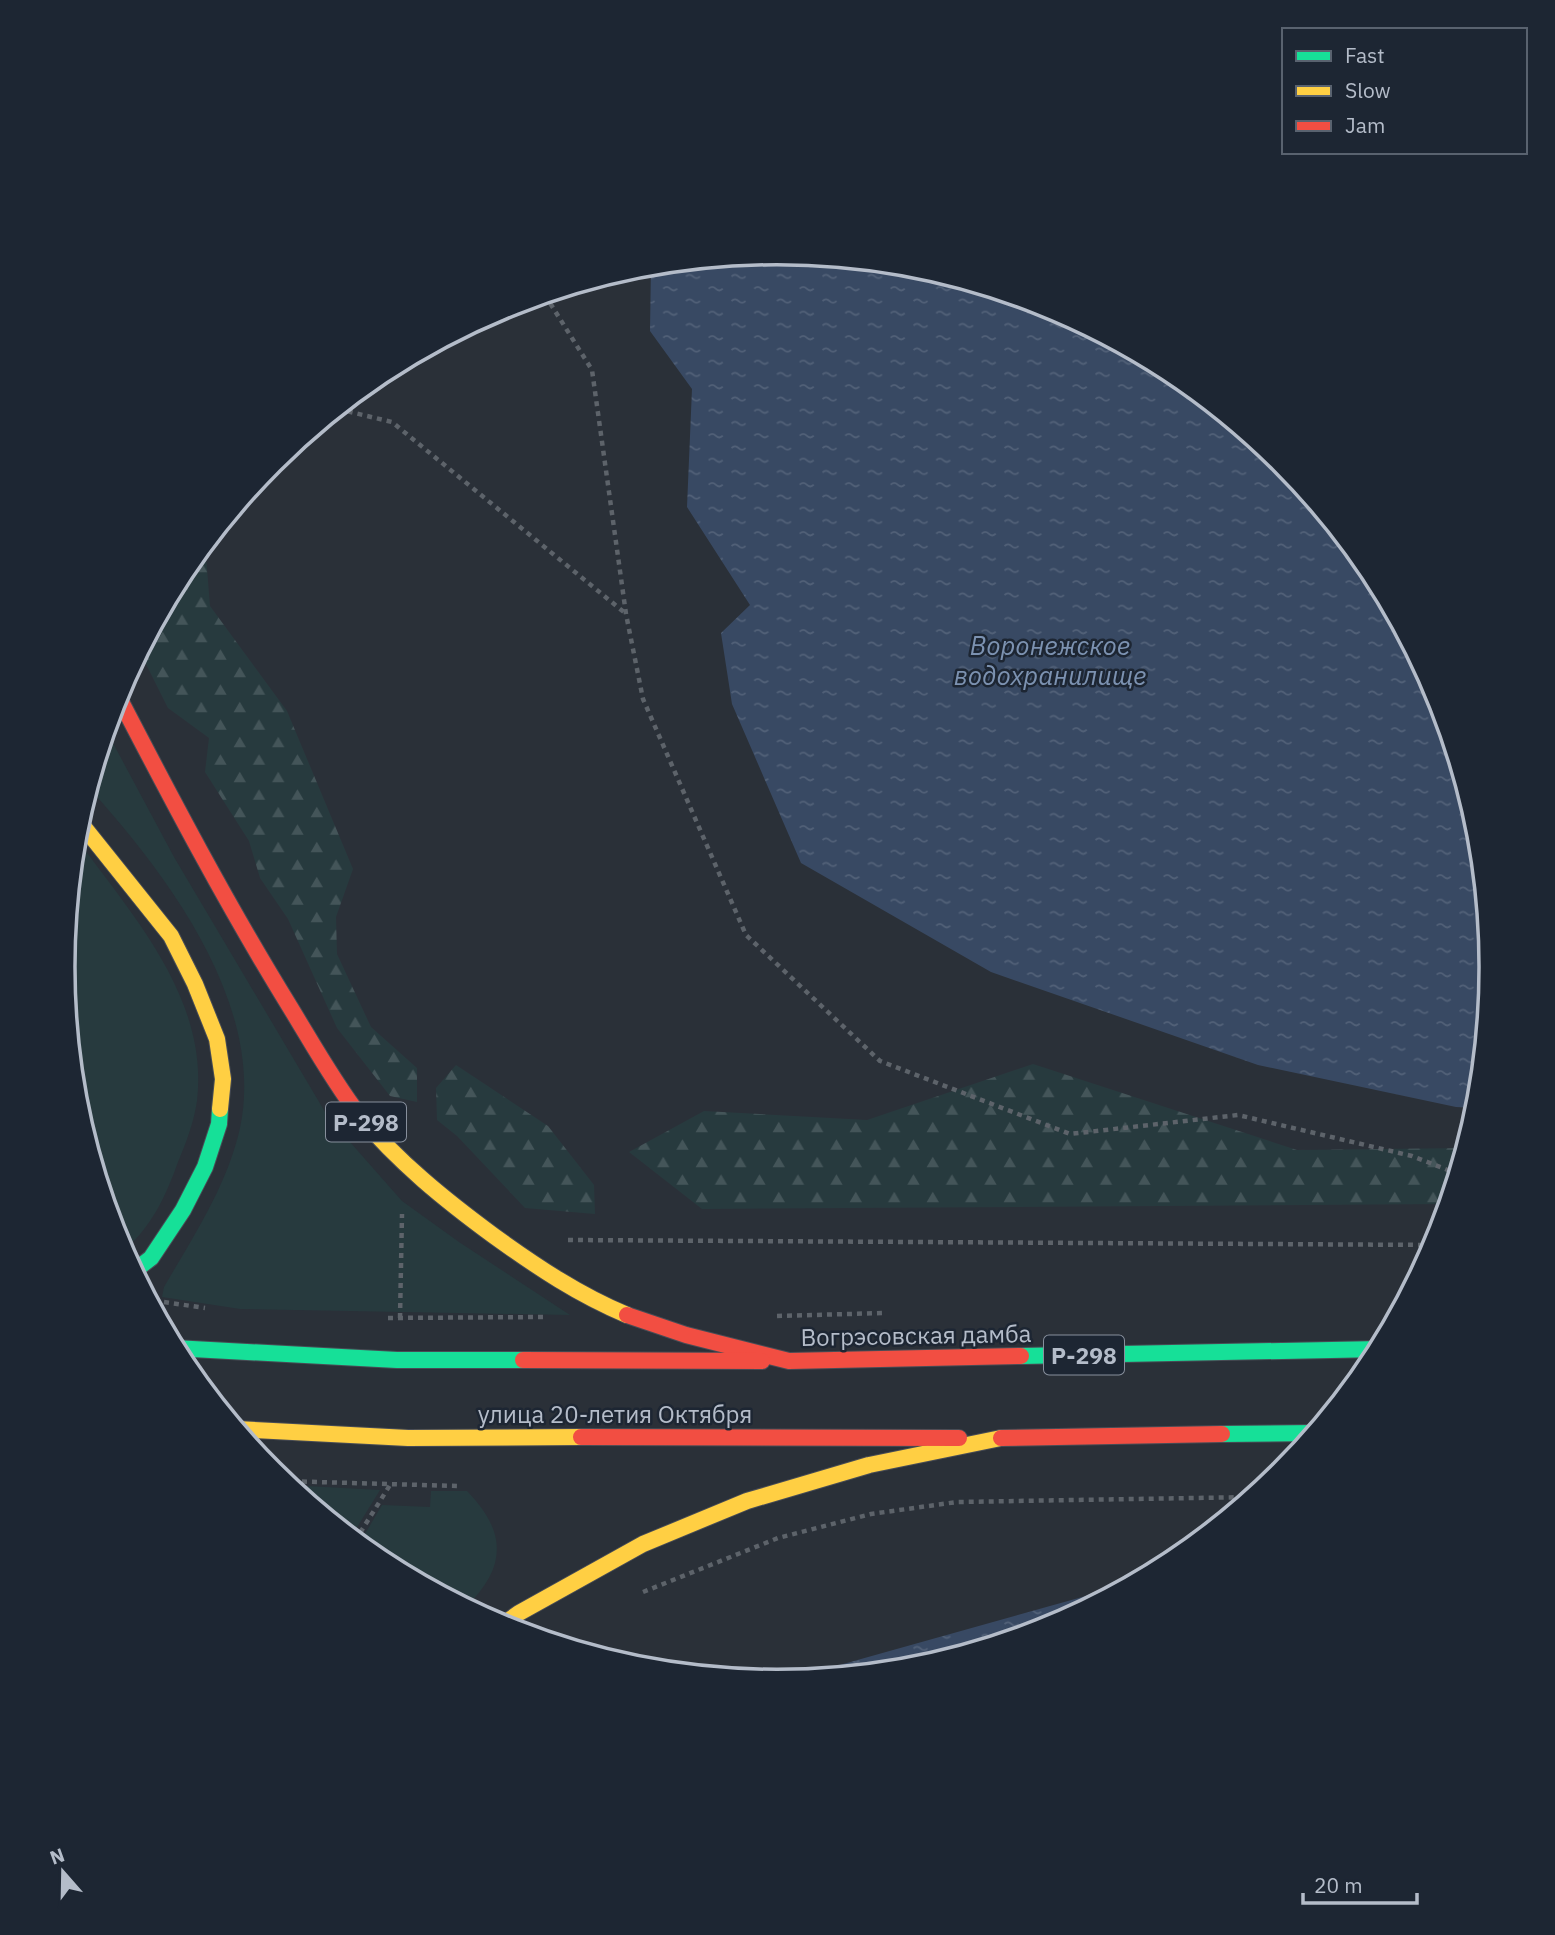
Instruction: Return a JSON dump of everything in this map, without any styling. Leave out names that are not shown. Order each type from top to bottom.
[{"type":"main road","name":"Р-298","points":[[125,710],[181,818],[264,967],[336,1082],[359,1115],[387,1146],[448,1202],[535,1265],[586,1296],[621,1312],[704,1340],[789,1360]]},
{"type":"main road","points":[[89,833],[172,936],[217,1039],[223,1079],[219,1124],[205,1167],[183,1210],[151,1258],[142,1265]]},
{"type":"main road","points":[[188,1349],[397,1360],[789,1360]]},
{"type":"main road","name":"Вогрэсовская дамба","points":[[789,1360],[1367,1349]]},
{"type":"main road","name":"улица 20-летия Октября","points":[[249,1430],[408,1438],[994,1438]]},
{"type":"main road","points":[[513,1617],[643,1544],[747,1501],[869,1465],[994,1438],[1303,1433]]},
{"type":"path","points":[[550,304],[592,370],[626,614],[643,699],[746,934],[880,1061],[1070,1134],[1238,1115],[1412,1156],[1449,1171]]},
{"type":"path","points":[[348,411],[392,422],[626,614]]},
{"type":"path","points":[[400,1318],[402,1201]]},
{"type":"path","points":[[555,1240],[1422,1245]]},
{"type":"path","points":[[164,1302],[209,1309]]},
{"type":"path","points":[[386,1318],[545,1317]]},
{"type":"path","points":[[300,1481],[457,1486]]},
{"type":"path","points":[[360,1532],[390,1484]]},
{"type":"path","points":[[635,1595],[778,1538],[871,1514],[957,1502],[1238,1497]]},
{"type":"green space","points":[[206,560],[210,606],[287,711],[353,869],[336,917],[337,954],[371,1027],[417,1068],[417,1102],[390,1096],[337,1028],[288,919],[260,878],[249,841],[205,772],[209,738],[168,708],[145,663],[169,616]]},
{"type":"green space","points":[[113,743],[174,857],[328,1117],[402,1201],[570,1315],[240,1309],[162,1297],[164,1287],[208,1210],[227,1170],[240,1128],[244,1082],[238,1035],[224,989],[204,944],[178,901],[97,797]]},
{"type":"green space","points":[[85,851],[162,960],[179,993],[191,1027],[198,1063],[196,1109],[189,1132],[163,1199],[150,1222],[133,1242],[99,1149],[81,1059],[75,968],[81,876]]},
{"type":"green space","points":[[1033,1064],[1297,1150],[1456,1148],[1438,1204],[702,1209],[629,1152],[704,1111],[867,1120]]},
{"type":"green space","points":[[456,1065],[548,1126],[594,1185],[595,1214],[525,1208],[457,1136],[437,1120],[436,1088]]},
{"type":"green space","points":[[304,1486],[380,1490],[356,1529]]},
{"type":"green space","points":[[431,1491],[467,1491],[489,1521],[497,1549],[495,1564],[489,1578],[473,1599],[426,1576],[364,1535],[382,1505],[430,1507]]},
{"type":"water","name":"Воронежское водохранилище","points":[[778,265],[869,271],[915,279],[959,289],[1046,319],[1129,359],[1205,410],[1274,471],[1335,540],[1386,616],[1426,699],[1456,786],[1474,876],[1480,968],[1474,1059],[1465,1107],[1258,1065],[991,972],[801,863],[732,704],[721,633],[750,605],[687,507],[692,389],[650,331],[651,277],[686,271]]},
{"type":"water","points":[[1095,1594],[1046,1616],[959,1646],[869,1664],[832,1667]]},
{"type":"traffic: fast","points":[[142,1265],[151,1258],[183,1210],[205,1167],[219,1124],[220,1109]]},
{"type":"traffic: fast","points":[[188,1349],[397,1360],[523,1360]]},
{"type":"traffic: fast","points":[[1021,1356],[1367,1349]]},
{"type":"traffic: fast","points":[[1222,1434],[1303,1433]]},
{"type":"traffic: slow","points":[[88,833],[171,936],[195,984],[217,1039],[223,1079],[220,1109]]},
{"type":"traffic: slow","points":[[359,1115],[406,1164],[476,1222],[559,1280],[627,1315]]},
{"type":"traffic: slow","points":[[249,1430],[408,1438],[581,1437]]},
{"type":"traffic: slow","points":[[513,1617],[643,1544],[747,1501],[869,1465],[1001,1438]]},
{"type":"traffic: jam","points":[[125,710],[244,930],[323,1062],[359,1115]]},
{"type":"traffic: jam","points":[[627,1315],[686,1335],[789,1361],[1021,1356]]},
{"type":"traffic: jam","points":[[523,1360],[762,1361]]},
{"type":"traffic: jam","points":[[1001,1438],[1222,1434]]},
{"type":"traffic: jam","points":[[581,1437],[959,1438]]}]
